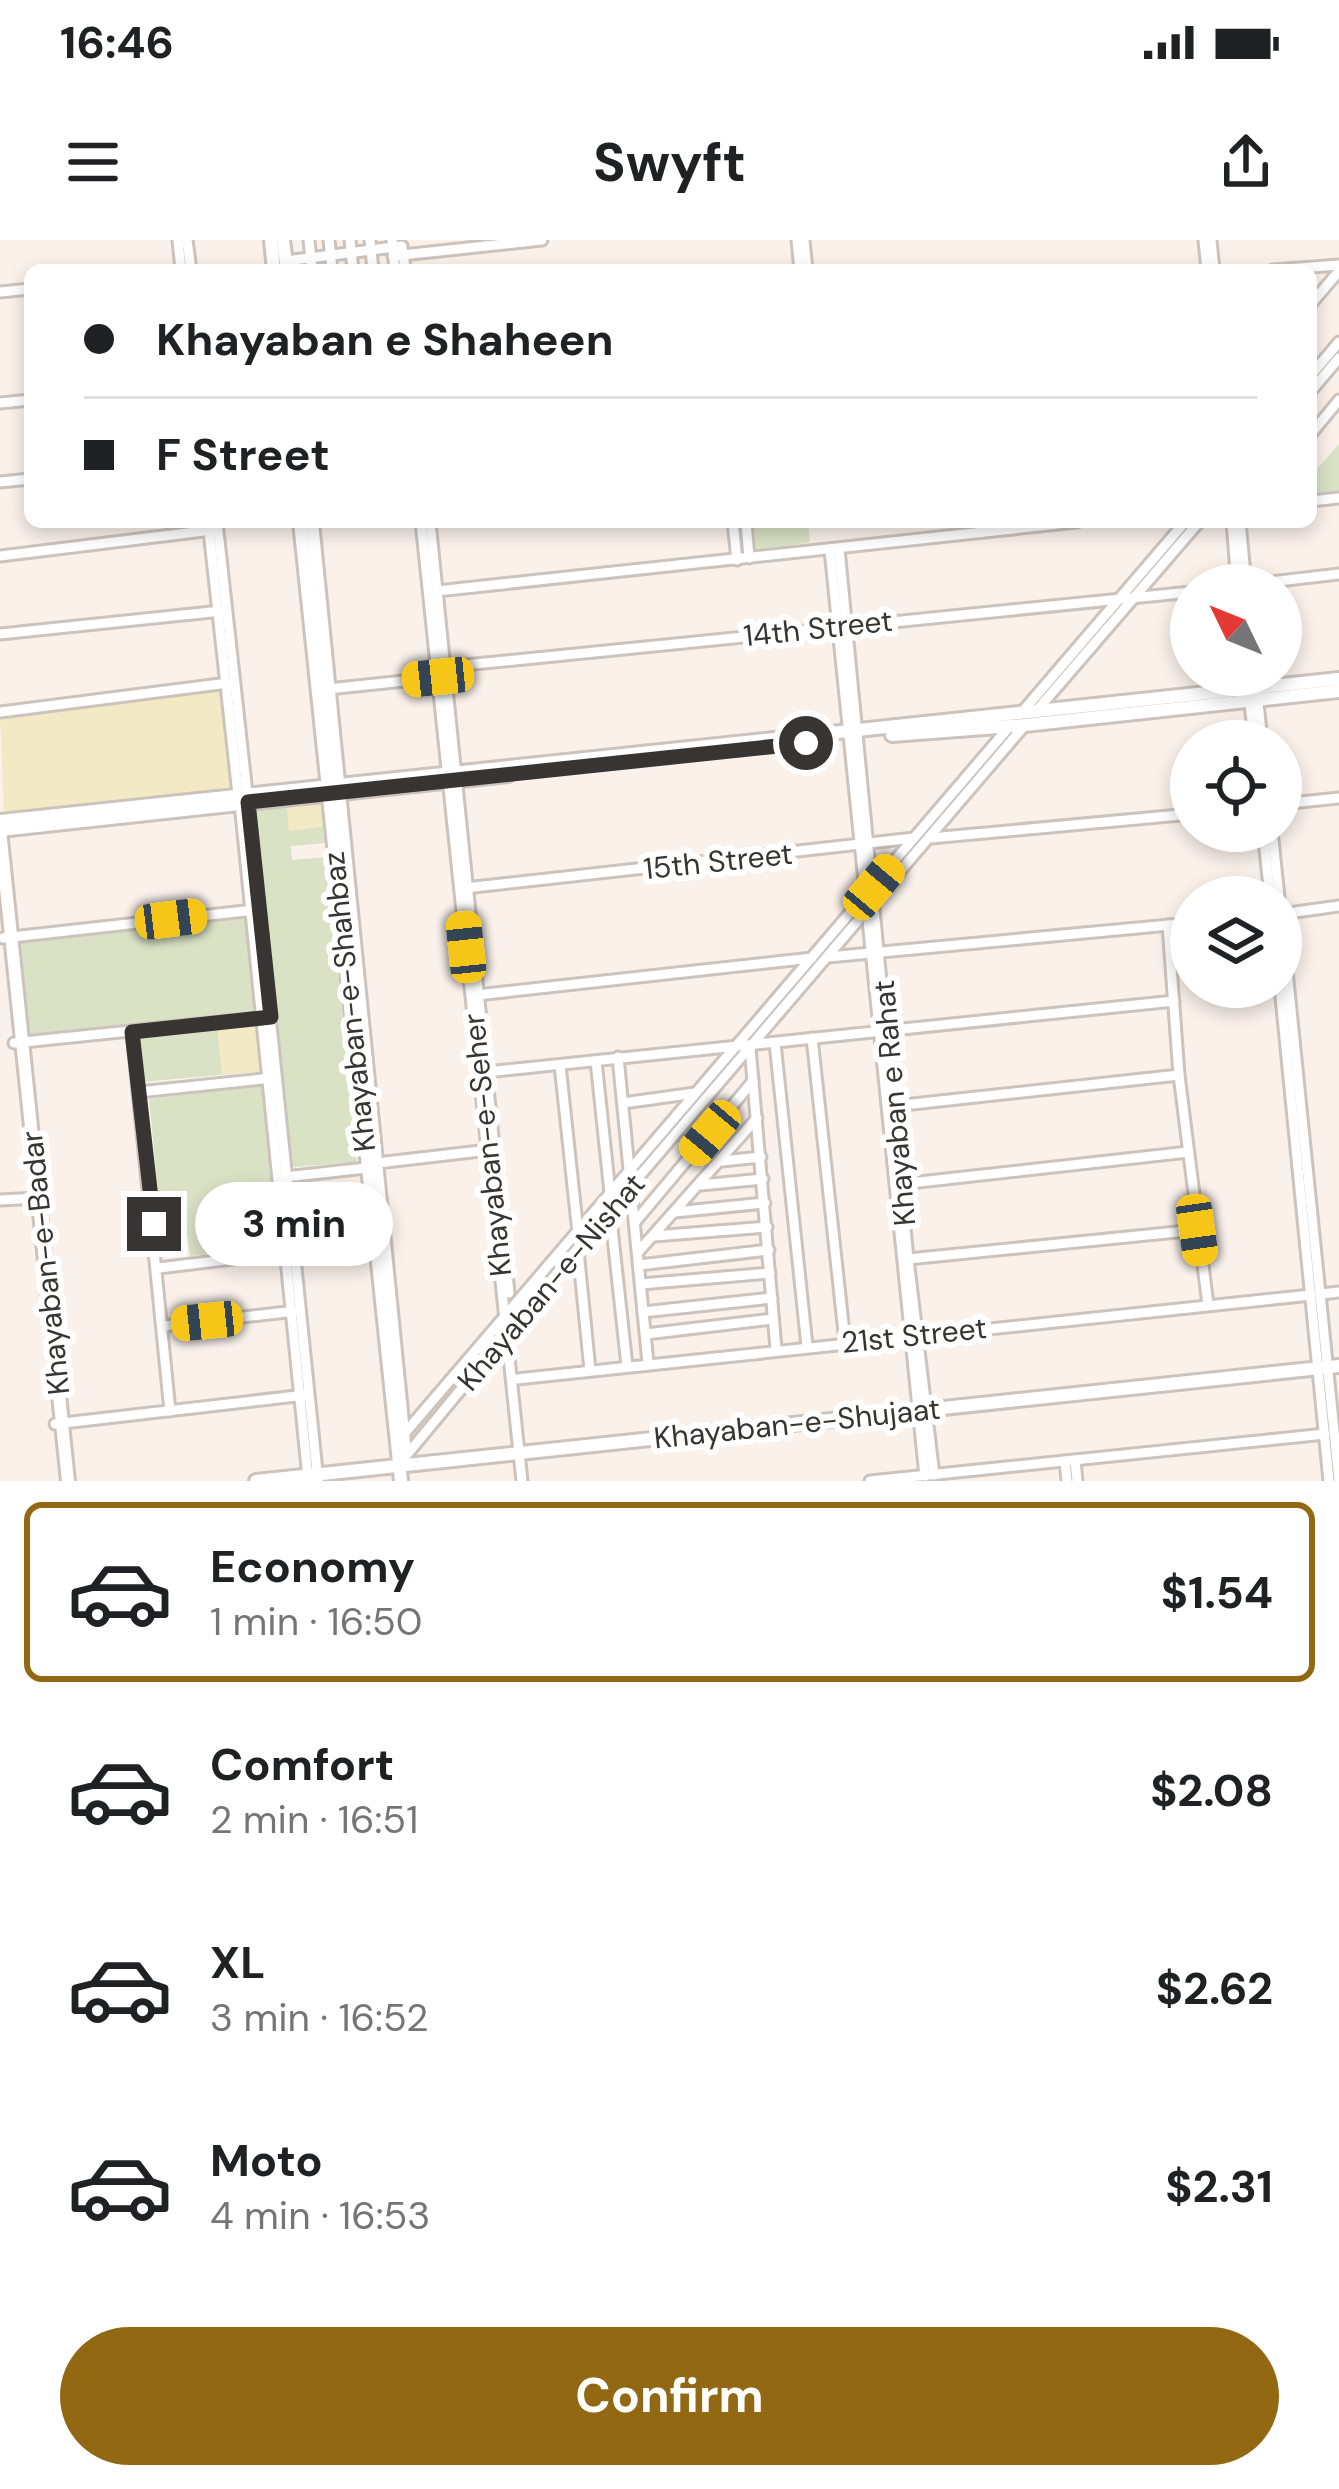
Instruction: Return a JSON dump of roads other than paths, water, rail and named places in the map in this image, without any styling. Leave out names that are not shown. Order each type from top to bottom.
[{"type":"main road","name":"Khayaban-e-Shahbaz","points":[[301,528],[333,789],[404,1471]]},
{"type":"main road","name":"Khayaban-e-Shahbaz","points":[[313,528],[333,789]]},
{"type":"main road","points":[[1302,683],[1339,679]]},
{"type":"main road","points":[[1302,690],[1339,691]]},
{"type":"main road","points":[[0,830],[243,798],[1025,718],[1191,696]]},
{"type":"main road","points":[[0,821],[60,819]]},
{"type":"main road","name":"Khayaban-e-Badar","points":[[0,830],[7,938],[64,1481]]},
{"type":"main road","name":"Khayaban-e-Badar","points":[[0,912],[7,938]]},
{"type":"main road","name":"Khayaban-e-Shahbaz","points":[[372,1165],[404,1434],[404,1471]]},
{"type":"main road","name":"Khayaban-e-Shujaat","points":[[404,1471],[1328,1371]]},
{"type":"main road","points":[[256,1481],[404,1471]]},
{"type":"street","points":[[309,240],[312,264]]},
{"type":"street","points":[[328,240],[331,264]]},
{"type":"street","points":[[350,240],[352,264]]},
{"type":"street","points":[[291,264],[370,245],[542,240]]},
{"type":"street","points":[[1317,296],[1339,268]]},
{"type":"street","points":[[1317,367],[1339,342]]},
{"type":"street","points":[[1317,384],[1338,361]]},
{"type":"street","points":[[1317,427],[1339,400]]},
{"type":"street","points":[[0,556],[199,528]]},
{"type":"street","points":[[213,528],[315,1479]]},
{"type":"street","name":"Khayaban-e-Seher","points":[[427,528],[525,1481]]},
{"type":"street","name":"Khayaban-e-Seher","points":[[427,528],[443,674]]},
{"type":"street","points":[[735,528],[743,559]]},
{"type":"street","points":[[743,559],[746,528]]},
{"type":"street","points":[[924,528],[928,538]]},
{"type":"street","points":[[928,538],[930,528]]},
{"type":"street","points":[[437,591],[1021,528]]},
{"type":"street","name":"Khayaban-e-Nishat","points":[[404,1434],[737,1043],[928,838],[1180,528]]},
{"type":"street","name":"Khayaban-e-Nishat","points":[[404,1471],[578,1248],[827,957],[915,838],[1193,528]]},
{"type":"street","points":[[1237,528],[1241,564]]},
{"type":"street","name":"Khayaban e Rahat","points":[[835,549],[929,1475]]},
{"type":"street","points":[[1302,578],[1339,574]]},
{"type":"street","name":"14th Street","points":[[328,689],[842,625],[1170,595]]},
{"type":"street","points":[[0,634],[222,611]]},
{"type":"street","points":[[0,712],[229,682]]},
{"type":"street","points":[[1302,802],[1339,798]]},
{"type":"street","name":"15th Street","points":[[464,888],[915,838],[1170,816]]},
{"type":"street","points":[[1268,852],[1273,876]]},
{"type":"street","points":[[1271,863],[1272,852]]},
{"type":"street","points":[[1302,910],[1339,906]]},
{"type":"street","points":[[7,938],[255,909]]},
{"type":"street","points":[[475,995],[1168,925],[1170,950]]},
{"type":"street","name":"Khayaban-e-Seher","points":[[475,995],[491,1150]]},
{"type":"street","points":[[486,1072],[1170,1001]]},
{"type":"street","points":[[1174,1008],[1208,1304]]},
{"type":"street","points":[[1282,1008],[1328,1371],[1334,1479]]},
{"type":"street","points":[[1288,1008],[1316,1294]]},
{"type":"street","points":[[18,1042],[266,1017]]},
{"type":"street","name":"Khayaban e Rahat","points":[[882,1031],[894,1106],[913,1335]]},
{"type":"street","points":[[132,1032],[170,1411]]},
{"type":"street","points":[[812,1038],[845,1342]]},
{"type":"street","points":[[776,1043],[807,1346]]},
{"type":"street","points":[[750,1047],[776,1349]]},
{"type":"street","points":[[618,1057],[648,1363]]},
{"type":"street","points":[[596,1061],[627,1366]]},
{"type":"street","points":[[560,1065],[590,1370]]},
{"type":"street","points":[[894,1106],[1179,1075]]},
{"type":"street","points":[[139,1092],[273,1078]]},
{"type":"street","points":[[635,1222],[753,1082]]},
{"type":"street","points":[[623,1103],[696,1093]]},
{"type":"street","points":[[638,1252],[757,1118]]},
{"type":"street","points":[[284,1178],[491,1150]]},
{"type":"street","points":[[901,1184],[1188,1152]]},
{"type":"street","points":[[722,1161],[761,1157]]},
{"type":"street","points":[[688,1159],[705,1181]]},
{"type":"street","points":[[705,1181],[763,1179]]},
{"type":"street","points":[[0,1200],[34,1198]]},
{"type":"street","points":[[675,1212],[765,1203]]},
{"type":"street","points":[[654,1236],[767,1227]]},
{"type":"street","points":[[908,1259],[1197,1230]]},
{"type":"street","points":[[158,1268],[292,1251]]},
{"type":"street","points":[[639,1265],[797,1251]]},
{"type":"street","points":[[640,1284],[770,1273]]},
{"type":"street","name":"21st Street","points":[[518,1378],[1339,1292]]},
{"type":"street","points":[[643,1312],[772,1298]]},
{"type":"street","points":[[164,1326],[297,1311]]},
{"type":"street","points":[[646,1334],[773,1319]]},
{"type":"street","name":"Khayaban-e-Seher","points":[[510,1332],[522,1455]]},
{"type":"street","points":[[58,1423],[307,1395]]},
{"type":"street","points":[[870,1481],[1333,1433]]},
{"type":"street","points":[[1067,1481],[1070,1460]]},
{"type":"street","points":[[1070,1460],[1077,1481]]}]
